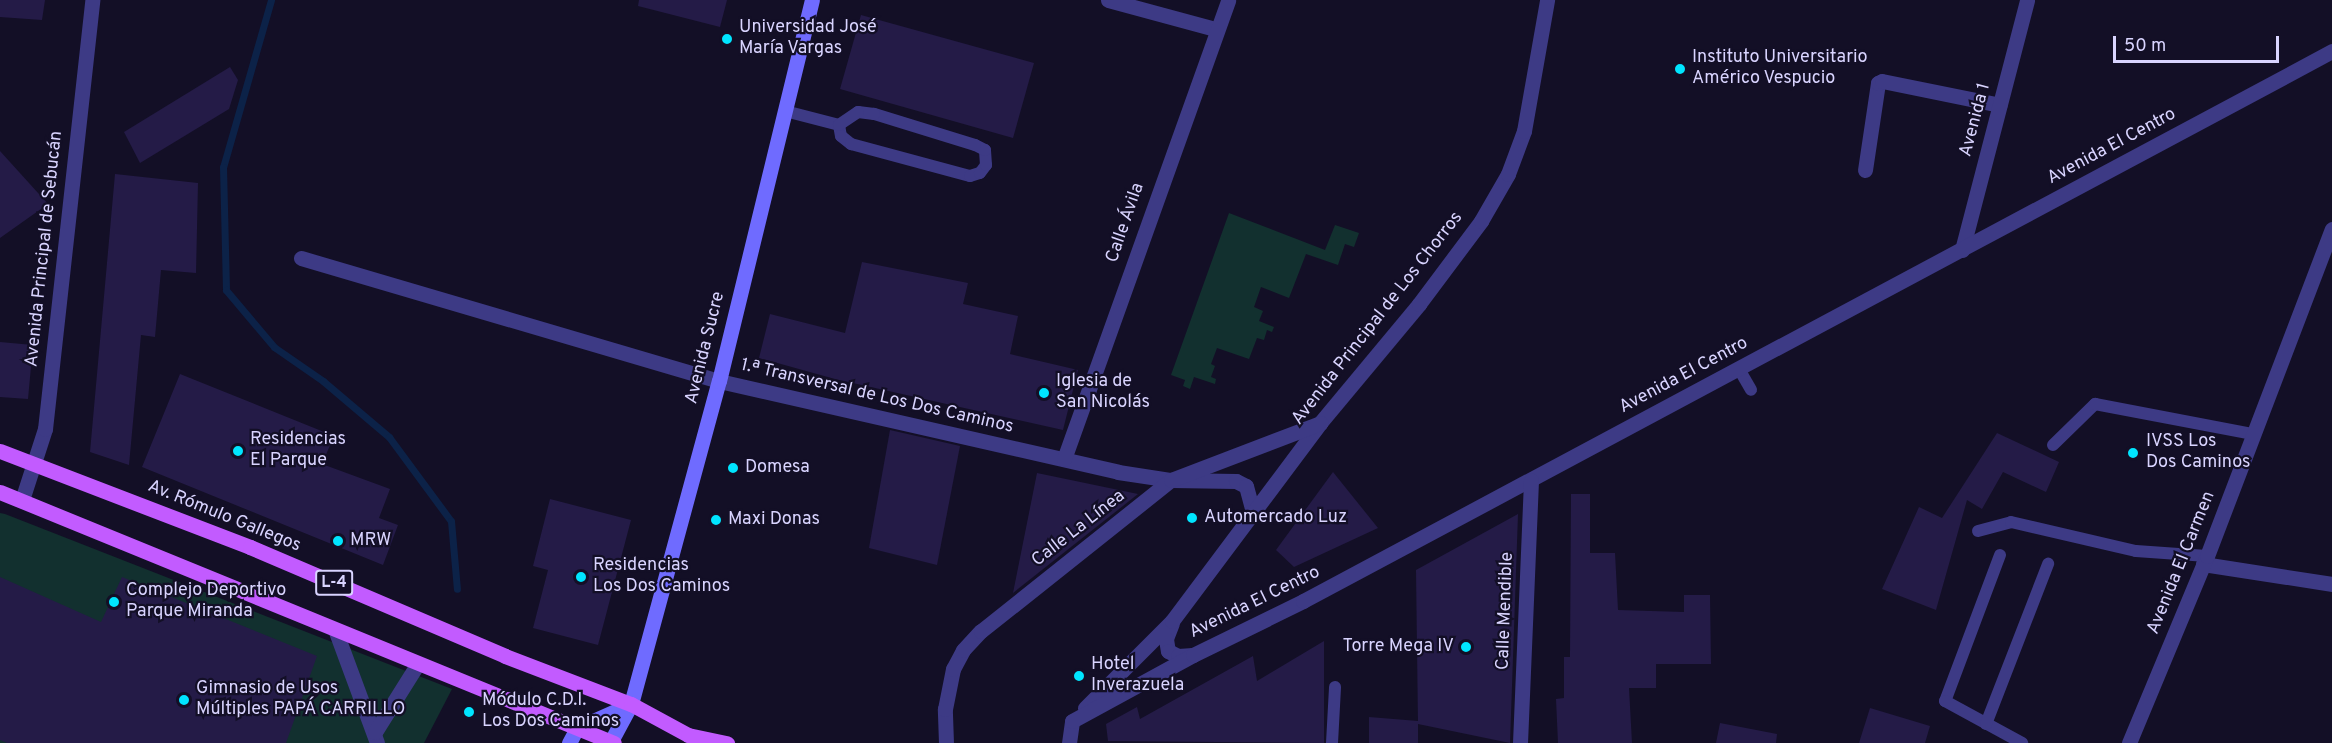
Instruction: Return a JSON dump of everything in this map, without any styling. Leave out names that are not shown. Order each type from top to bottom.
[{"type":"main road","name":"Avenida Sucre","points":[[611,743],[631,704],[719,381],[812,0]]},
{"type":"main road","name":"L-4","points":[[0,451],[35,465]]},
{"type":"main road","name":"Av. Rómulo Gallegos","points":[[35,465],[250,547],[505,656],[631,704]]},
{"type":"main road","name":"L-4","points":[[0,492],[336,632],[611,743]]},
{"type":"main road","name":"L-4","points":[[631,704],[688,735],[728,743]]},
{"type":"main road","points":[[568,743],[577,728],[631,704]]},
{"type":"street","name":"Avenida Principal de Sebucán","points":[[22,500],[45,429],[92,0]]},
{"type":"street","points":[[1108,0],[1215,29]]},
{"type":"street","name":"Calle Ávila","points":[[1064,459],[1215,29],[1228,0]]},
{"type":"street","name":"Avenida Principal de Los Chorros","points":[[1072,721],[1172,621],[1320,423],[1419,304],[1481,221],[1508,174],[1524,131],[1547,0]]},
{"type":"street","name":"Avenida 1","points":[[1962,250],[2028,0]]},
{"type":"street","name":"Avenida El Centro","points":[[1072,721],[1193,655],[1304,602],[2332,51]]},
{"type":"street","points":[[1864,170],[1878,83],[1882,81],[2000,105]]},
{"type":"street","name":"Avenida El Carmen","points":[[2129,743],[2325,261],[2332,229]]},
{"type":"street","name":"1.ª Transversal de Los Dos Caminos","points":[[302,258],[719,381],[1064,459],[1171,480]]},
{"type":"street","name":"Calle La Línea","points":[[946,743],[948,688],[963,650],[981,631],[1171,480],[1320,423]]},
{"type":"street","points":[[1171,480],[1236,481],[1246,486],[1253,512]]},
{"type":"street","name":"Calle Mendible","points":[[1520,743],[1531,480]]},
{"type":"street","points":[[2205,560],[2332,584]]},
{"type":"street","name":"Avenida Principal de Los Chorros","points":[[1172,621],[1166,639],[1168,651],[1178,656],[1193,655]]},
{"type":"street","points":[[336,632],[376,737]]},
{"type":"street","points":[[1134,660],[1138,671],[1153,677]]},
{"type":"street","points":[[376,737],[417,665]]},
{"type":"street","points":[[1069,743],[1072,721]]},
{"type":"lane","points":[[785,111],[839,125],[858,112],[874,114],[975,145],[985,150],[986,165],[980,173],[970,176],[959,174],[851,144],[842,136],[839,125]]},
{"type":"lane","points":[[1739,369],[1751,390]]},
{"type":"lane","points":[[2052,445],[2095,404],[2253,434]]},
{"type":"lane","points":[[1978,531],[2011,522],[2136,551],[2205,560]]},
{"type":"lane","points":[[2000,555],[1945,695],[1949,705],[2022,743]]},
{"type":"lane","points":[[1986,724],[2048,564]]},
{"type":"lane","points":[[1332,743],[1335,687]]},
{"type":"green space","points":[[1229,213],[1325,250],[1335,225],[1359,233],[1354,247],[1345,244],[1338,265],[1306,254],[1289,298],[1261,287],[1254,307],[1263,311],[1259,321],[1274,327],[1272,332],[1267,330],[1264,340],[1257,338],[1249,359],[1217,348],[1211,364],[1215,366],[1211,377],[1216,379],[1215,384],[1194,377],[1190,389],[1183,386],[1185,380],[1171,375]]},
{"type":"green space","name":"Complejo Deportivo Parque Miranda","points":[[0,513],[452,689],[424,743],[0,743]]},
{"type":"building","points":[[0,0],[45,0],[42,20],[0,17]]},
{"type":"building","points":[[639,0],[727,0],[720,27],[638,6]]},
{"type":"building","points":[[861,15],[1034,63],[1013,138],[840,89]]},
{"type":"building","points":[[230,67],[238,80],[229,109],[140,163],[124,132]]},
{"type":"building","points":[[0,151],[48,204],[0,238]]},
{"type":"building","points":[[115,174],[198,183],[196,273],[161,270],[155,337],[141,335],[129,465],[90,452]]},
{"type":"building","points":[[862,262],[968,283],[963,304],[1018,316],[1010,354],[1078,370],[1063,430],[835,379],[759,358],[770,314],[845,333]]},
{"type":"building","points":[[0,342],[33,345],[28,399],[0,397]]},
{"type":"building","name":"Residencias El Parque","points":[[180,374],[334,436],[322,464],[390,489],[379,518],[398,525],[383,565],[142,467]]},
{"type":"building","points":[[890,430],[960,446],[937,565],[869,548]]},
{"type":"building","points":[[1997,433],[2059,462],[2046,492],[2003,472],[1982,509],[1967,500],[1936,610],[1882,589],[1919,507],[1942,518]]},
{"type":"building","points":[[1333,472],[1378,528],[1294,567],[1276,550]]},
{"type":"building","points":[[1037,473],[1138,494],[1013,593]]},
{"type":"building","points":[[1571,494],[1590,494],[1590,553],[1615,553],[1618,610],[1684,612],[1684,595],[1710,595],[1711,664],[1656,664],[1656,688],[1629,688],[1632,743],[1558,743],[1556,699],[1564,698],[1564,657],[1570,657]]},
{"type":"building","name":"Residencias Los Dos Caminos","points":[[550,499],[631,520],[598,645],[533,628],[548,570],[533,566]]},
{"type":"building","name":"Torre Mega IV","points":[[1518,514],[1510,743],[1418,724],[1416,570]]},
{"type":"building","name":"Complejo Deportivo Parque Miranda","points":[[0,577],[101,622],[122,577],[317,656],[286,743],[7,743],[0,740]]},
{"type":"building","points":[[1324,641],[1324,743],[1108,741],[1106,724],[1137,707],[1140,719],[1253,656],[1257,681]]},
{"type":"building","points":[[1870,708],[1930,726],[1925,743],[1859,743]]},
{"type":"building","points":[[1369,717],[1418,721],[1418,743],[1369,743]]},
{"type":"building","points":[[1720,723],[1777,734],[1776,743],[1716,743]]},
{"type":"waterway","points":[[271,0],[223,167],[226,290],[274,347],[323,381],[389,437],[451,521],[457,589]]},
{"type":"place","name":"Universidad José María Vargas","points":[[727,39]]},
{"type":"place","name":"Instituto Universitario Américo Vespucio","points":[[1680,69]]},
{"type":"place","name":"Iglesia de San Nicolás","points":[[1044,393]]},
{"type":"place","name":"Residencias El Parque","points":[[238,451]]},
{"type":"place","name":"IVSS Los Dos Caminos","points":[[2133,453]]},
{"type":"place","name":"Domesa","points":[[733,468]]},
{"type":"place","name":"Automercado Luz","points":[[1192,518]]},
{"type":"place","name":"Maxi Donas","points":[[716,520]]},
{"type":"place","name":"MRW","points":[[338,541]]},
{"type":"place","name":"Residencias Los Dos Caminos","points":[[581,577]]},
{"type":"place","name":"Complejo Deportivo Parque Miranda","points":[[114,602]]},
{"type":"place","name":"Torre Mega IV","points":[[1466,647]]},
{"type":"place","name":"Hotel Inverazuela","points":[[1079,676]]},
{"type":"place","name":"Gimnasio de Usos Múltiples PAPÁ CARRILLO","points":[[184,700]]},
{"type":"place","name":"Módulo C.D.I. Los Dos Caminos","points":[[469,712]]}]
